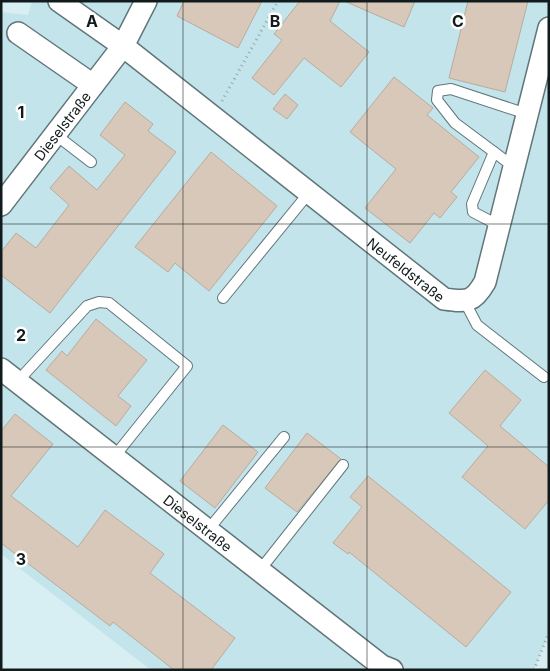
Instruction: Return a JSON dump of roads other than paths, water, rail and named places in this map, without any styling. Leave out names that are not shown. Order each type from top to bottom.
[{"type":"street","points":[[59,1],[123,46]]},
{"type":"street","name":"Dieselstraße","points":[[1,205],[123,46],[146,1]]},
{"type":"street","points":[[466,302],[477,295],[485,282],[549,28]]},
{"type":"street","points":[[18,33],[94,85]]},
{"type":"street","name":"Neufeldstraße","points":[[123,46],[308,194],[444,299],[466,302]]},
{"type":"street","name":"Dieselstraße","points":[[6,375],[382,666],[392,670]]},
{"type":"lane","points":[[514,167],[456,123],[437,100],[438,91],[451,89],[526,114]]},
{"type":"lane","points":[[56,135],[91,162]]},
{"type":"lane","points":[[494,152],[472,204],[473,212],[500,226]]},
{"type":"lane","points":[[223,298],[308,194]]},
{"type":"lane","points":[[6,375],[88,306],[99,302],[109,303],[187,366],[114,457]]},
{"type":"lane","points":[[466,302],[476,325],[544,377]]},
{"type":"lane","points":[[208,530],[284,438]]},
{"type":"lane","points":[[260,570],[343,465]]}]
